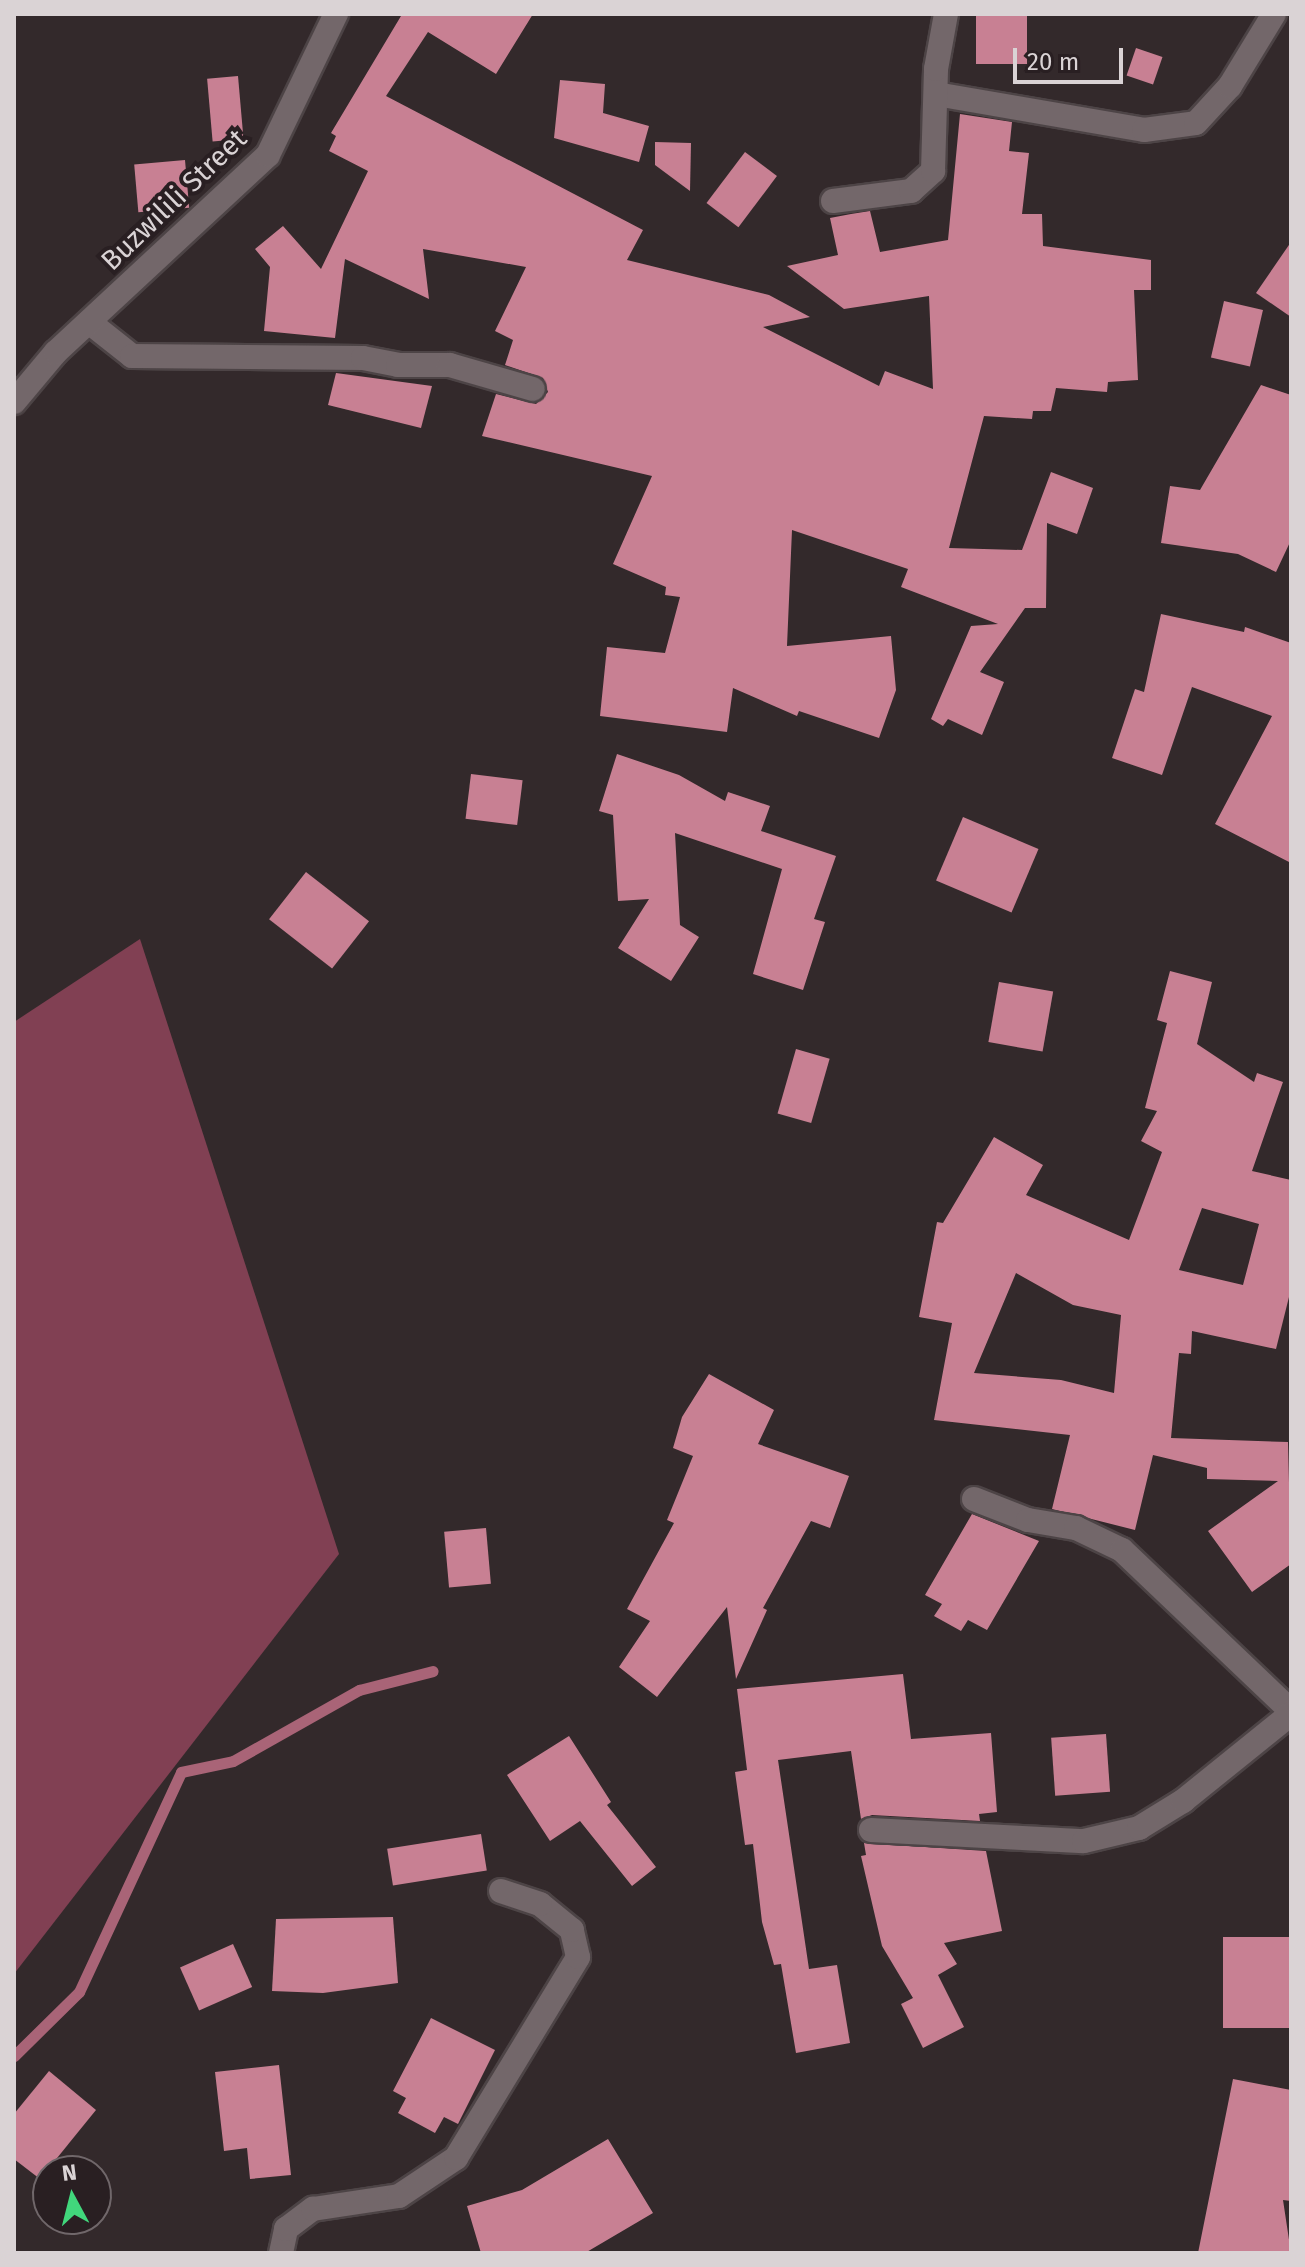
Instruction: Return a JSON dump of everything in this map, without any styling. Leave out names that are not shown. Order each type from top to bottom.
[{"type":"street","name":"Buzwilili Street","points":[[14,402],[56,352],[268,155],[336,14]]},
{"type":"street","points":[[833,201],[892,195],[925,184],[933,171],[936,94],[946,14]]},
{"type":"street","points":[[936,94],[1144,130],[1196,123],[1230,86],[1274,14]]},
{"type":"street","points":[[89,322],[132,356],[363,358],[398,365],[450,365],[533,389]]},
{"type":"street","points":[[871,1830],[1084,1841],[1139,1828],[1183,1801],[1291,1712],[1122,1550],[1089,1532],[1028,1520],[974,1499]]},
{"type":"street","points":[[281,2253],[286,2229],[313,2209],[399,2196],[456,2158],[578,1957],[572,1930],[540,1904],[501,1891]]},
{"type":"shaded area","points":[[140,939],[339,1554],[14,1974],[14,1022]]},
{"type":"building","points":[[397,14],[533,14],[496,74],[428,32],[386,96],[643,230],[627,260],[769,295],[810,317],[763,327],[879,386],[885,371],[933,389],[929,296],[844,309],[787,266],[838,255],[830,218],[851,214],[870,211],[880,252],[948,240],[960,114],[1012,122],[1009,151],[1029,153],[1022,214],[1042,214],[1043,246],[1151,260],[1151,290],[1134,290],[1138,380],[1108,382],[1107,392],[1056,388],[1051,411],[1033,411],[1032,419],[984,416],[949,548],[1022,550],[1051,472],[1093,488],[1077,534],[1047,523],[1046,608],[1025,608],[980,672],[1004,682],[982,735],[948,719],[943,726],[931,719],[971,626],[998,624],[901,587],[908,569],[792,530],[787,646],[891,636],[896,690],[879,738],[799,711],[797,716],[733,688],[727,732],[600,716],[607,647],[665,653],[680,597],[665,595],[666,587],[613,564],[652,476],[482,436],[496,394],[536,404],[548,392],[543,378],[505,365],[513,340],[495,331],[526,267],[423,249],[429,299],[345,259],[335,338],[264,331],[270,267],[255,249],[283,226],[321,269],[368,171],[329,151],[336,136],[331,133],[401,16]]},
{"type":"building","points":[[976,14],[1027,14],[1027,64],[976,64]]},
{"type":"building","points":[[1136,48],[1162,57],[1153,85],[1127,75]]},
{"type":"building","points":[[238,76],[243,139],[213,141],[207,79]]},
{"type":"building","points":[[560,80],[605,84],[603,113],[649,126],[639,162],[554,138]]},
{"type":"building","points":[[655,142],[691,143],[690,191],[655,165]]},
{"type":"building","points":[[745,152],[777,176],[738,227],[706,203]]},
{"type":"building","points":[[185,160],[189,208],[138,212],[134,164]]},
{"type":"building","points":[[1291,242],[1291,317],[1256,293]]},
{"type":"building","points":[[1224,301],[1263,310],[1250,367],[1211,358]]},
{"type":"building","points":[[336,373],[432,386],[421,428],[328,405]]},
{"type":"building","points":[[1261,385],[1291,395],[1291,540],[1276,572],[1238,554],[1161,543],[1170,486],[1200,490]]},
{"type":"building","points":[[1161,614],[1244,632],[1245,627],[1291,643],[1291,863],[1215,824],[1272,716],[1192,687],[1162,775],[1112,758],[1135,689],[1144,692]]},
{"type":"building","points":[[617,754],[679,775],[725,801],[728,792],[770,806],[761,831],[836,856],[814,919],[825,922],[803,990],[753,974],[782,869],[675,833],[680,925],[699,937],[671,981],[618,948],[649,899],[618,901],[613,815],[599,811]]},
{"type":"building","points":[[471,774],[523,780],[517,825],[466,819]]},
{"type":"building","points":[[963,817],[1038,849],[1012,913],[936,881]]},
{"type":"building","points":[[306,872],[369,921],[332,969],[269,919]]},
{"type":"building","points":[[1170,971],[1212,982],[1197,1044],[1254,1082],[1257,1073],[1283,1082],[1252,1171],[1291,1180],[1291,1289],[1276,1349],[1192,1331],[1191,1354],[1179,1353],[1171,1438],[1288,1442],[1291,1564],[1252,1592],[1208,1531],[1278,1481],[1207,1479],[1207,1468],[1153,1455],[1135,1530],[1052,1509],[1070,1435],[934,1420],[952,1323],[919,1317],[937,1222],[943,1223],[994,1137],[1043,1165],[1026,1195],[1129,1240],[1162,1152],[1141,1141],[1157,1111],[1145,1108],[1167,1023],[1157,1020]],"holes":[[[1202,1208],[1259,1224],[1243,1285],[1179,1270]],[[1016,1273],[1073,1305],[1121,1315],[1114,1393],[1061,1380],[974,1373]]]},
{"type":"building","points":[[999,982],[1053,992],[1043,1052],[988,1042]]},
{"type":"building","points":[[796,1049],[830,1059],[811,1123],[778,1113]]},
{"type":"building","points":[[709,1374],[774,1410],[758,1444],[849,1476],[830,1528],[811,1521],[763,1608],[767,1610],[736,1679],[727,1607],[657,1697],[619,1667],[650,1621],[627,1609],[674,1523],[667,1520],[693,1456],[673,1448],[682,1417]]},
{"type":"building","points":[[972,1514],[1039,1541],[987,1630],[968,1620],[961,1631],[934,1616],[942,1604],[925,1595]]},
{"type":"building","points":[[486,1528],[491,1584],[449,1587],[444,1532]]},
{"type":"building","points":[[903,1674],[911,1739],[991,1733],[997,1812],[979,1814],[980,1821],[872,1815],[861,1819],[851,1751],[778,1760],[809,1969],[837,1965],[850,2043],[796,2053],[781,1964],[774,1965],[762,1922],[753,1844],[745,1845],[735,1772],[747,1770],[737,1689]]},
{"type":"building","points":[[1106,1734],[1110,1792],[1055,1796],[1051,1738]]},
{"type":"building","points":[[569,1736],[611,1802],[607,1805],[656,1867],[632,1886],[580,1821],[550,1841],[507,1775]]},
{"type":"building","points":[[481,1834],[487,1871],[393,1885],[387,1849]]},
{"type":"building","points":[[864,1843],[986,1851],[1002,1931],[944,1943],[957,1964],[938,1975],[964,2027],[923,2048],[901,2004],[913,1998],[882,1946],[861,1856],[866,1855]]},
{"type":"building","points":[[393,1917],[398,1983],[323,1993],[272,1991],[276,1919]]},
{"type":"building","points":[[1223,1937],[1290,1937],[1290,2028],[1223,2028]]},
{"type":"building","points":[[233,1944],[252,1987],[199,2011],[180,1968]]},
{"type":"building","points":[[431,2018],[495,2050],[458,2124],[444,2117],[435,2133],[398,2113],[406,2098],[393,2091]]},
{"type":"building","points":[[279,2065],[291,2175],[250,2179],[247,2148],[224,2151],[215,2072]]},
{"type":"building","points":[[49,2071],[96,2110],[59,2155],[32,2155],[32,2173],[14,2159],[14,2114]]},
{"type":"building","points":[[1233,2079],[1291,2090],[1291,2201],[1283,2200],[1291,2253],[1198,2253]]},
{"type":"building","points":[[608,2139],[653,2213],[585,2253],[481,2253],[467,2206],[522,2190]]},
{"type":"waterway","points":[[14,2056],[79,1992],[181,1772],[233,1761],[359,1690],[433,1671]]}]
